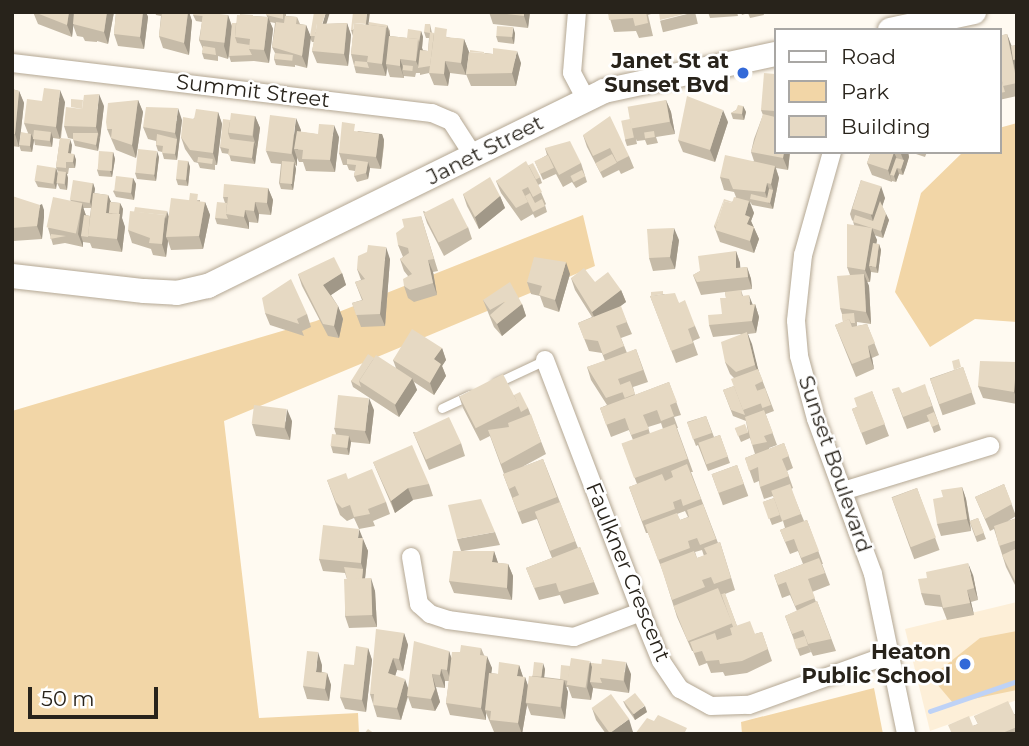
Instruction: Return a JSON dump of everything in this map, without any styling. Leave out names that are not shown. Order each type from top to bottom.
[{"type":"street","points":[[577,12],[572,73],[586,99]]},
{"type":"street","points":[[899,28],[974,12]]},
{"type":"street","name":"Janet Street","points":[[12,276],[177,293],[208,286],[615,87],[774,54]]},
{"type":"street","name":"Summit Street","points":[[12,63],[432,113],[450,121],[473,155]]},
{"type":"street","name":"Sunset Boulevard","points":[[831,154],[803,255],[796,321],[805,384],[873,574],[906,734]]},
{"type":"street","name":"Faulkner Crescent","points":[[545,360],[641,612],[675,683],[693,700],[711,706],[749,705],[891,654]]},
{"type":"street","points":[[843,491],[990,446]]},
{"type":"street","points":[[411,557],[419,604],[430,614],[448,620],[574,637],[641,612]]},
{"type":"lane","points":[[442,408],[545,360]]},
{"type":"shaded area","name":"Heaton Public School","points":[[1017,602],[1017,700],[930,731],[905,629]]},
{"type":"green space","points":[[1017,123],[1017,322],[975,319],[930,347],[895,292],[921,193],[961,154],[1001,154],[1001,127]]},
{"type":"green space","points":[[583,215],[595,266],[224,421],[259,718],[358,713],[359,734],[12,734],[12,411],[316,321]]},
{"type":"green space","points":[[1017,631],[1017,690],[953,703],[931,677],[980,638]]},
{"type":"green space","points":[[874,688],[883,734],[742,734],[741,722]]},
{"type":"building","points":[[34,12],[69,12],[67,25]]},
{"type":"building","points":[[74,12],[107,12],[104,32],[73,24]]},
{"type":"building","points":[[116,12],[143,12],[140,37],[114,34]]},
{"type":"building","points":[[162,12],[188,12],[184,43],[159,36]]},
{"type":"building","points":[[194,12],[203,12],[203,16],[193,15]]},
{"type":"building","points":[[203,12],[228,15],[224,43],[200,40]]},
{"type":"building","points":[[266,12],[283,12],[283,19],[266,15]]},
{"type":"building","points":[[314,12],[326,12],[322,24],[317,24],[315,36],[310,36]]},
{"type":"building","points":[[353,12],[367,12],[366,24],[354,23],[351,30]]},
{"type":"building","points":[[490,12],[524,12],[524,16]]},
{"type":"building","points":[[608,12],[646,12],[648,23],[635,26],[633,18],[609,20]]},
{"type":"building","points":[[659,12],[693,12],[660,20]]},
{"type":"building","points":[[237,15],[268,17],[264,50],[249,49],[250,39],[235,37]]},
{"type":"building","points":[[285,16],[297,17],[296,24],[306,25],[302,56],[272,47],[276,22],[284,23]]},
{"type":"building","points":[[369,22],[387,25],[387,28],[369,25]]},
{"type":"building","points":[[232,23],[236,23],[237,43],[250,45],[252,55],[229,56]]},
{"type":"building","points":[[347,23],[344,54],[312,51],[317,24]]},
{"type":"building","points":[[354,23],[386,27],[382,64],[367,62],[368,56],[351,54]]},
{"type":"building","points":[[425,24],[430,24],[430,33],[424,32]]},
{"type":"building","points":[[497,26],[513,27],[512,37],[496,36]]},
{"type":"building","points":[[435,27],[447,29],[446,37],[464,39],[461,63],[445,61],[444,74],[429,73]]},
{"type":"building","points":[[408,29],[421,31],[419,42],[418,39],[407,38]]},
{"type":"building","points":[[430,32],[434,33],[430,66],[418,68],[420,50],[428,51]]},
{"type":"building","points":[[1007,34],[1017,83],[1003,86],[1001,76],[1001,36]]},
{"type":"building","points":[[389,36],[418,39],[416,61],[400,59],[400,66],[386,64]]},
{"type":"building","points":[[1017,45],[1017,59],[1013,60],[1011,46]]},
{"type":"building","points":[[203,46],[215,48],[216,55],[202,53]]},
{"type":"building","points":[[493,48],[517,51],[512,73],[466,74],[469,52],[493,54]]},
{"type":"building","points":[[275,53],[293,55],[292,61],[274,59]]},
{"type":"building","points":[[355,61],[367,62],[369,68],[354,66]]},
{"type":"building","points":[[403,65],[413,66],[412,71],[402,70]]},
{"type":"building","points":[[764,73],[774,74],[774,111],[761,110]]},
{"type":"building","points":[[44,88],[60,90],[56,127],[24,123],[27,99],[42,101]]},
{"type":"building","points":[[12,89],[19,91],[15,134],[12,134]]},
{"type":"building","points":[[99,94],[96,127],[64,126],[66,107],[82,109],[84,95]]},
{"type":"building","points":[[687,96],[723,110],[710,150],[678,140]]},
{"type":"building","points":[[71,99],[83,100],[82,109],[71,107]]},
{"type":"building","points":[[138,100],[132,145],[111,138],[112,129],[107,129],[106,122],[108,103]]},
{"type":"building","points":[[666,100],[670,122],[631,128],[628,107]]},
{"type":"building","points":[[738,105],[743,106],[742,114],[731,113],[736,110]]},
{"type":"building","points":[[146,107],[178,108],[175,133],[143,127]]},
{"type":"building","points":[[196,109],[218,112],[213,153],[190,150],[181,137],[183,117],[194,119]]},
{"type":"building","points":[[231,113],[255,116],[252,136],[229,133]]},
{"type":"building","points":[[763,114],[774,117],[774,154],[784,154],[783,158],[751,152]]},
{"type":"building","points":[[270,115],[296,118],[291,154],[266,151]]},
{"type":"building","points":[[610,116],[629,156],[617,162],[610,148],[593,156],[583,135]]},
{"type":"building","points":[[223,119],[230,120],[230,139],[254,142],[252,158],[228,155],[229,149],[220,147]]},
{"type":"building","points":[[630,119],[634,138],[625,139],[621,121]]},
{"type":"building","points":[[342,122],[355,124],[354,131],[379,134],[376,157],[339,153]]},
{"type":"building","points":[[319,124],[334,125],[330,160],[302,159],[303,150],[294,149],[297,131],[318,134]]},
{"type":"building","points":[[34,130],[51,132],[50,141],[33,139]]},
{"type":"building","points":[[654,131],[655,137],[645,138],[644,133]]},
{"type":"building","points":[[21,132],[31,134],[30,146],[19,145]]},
{"type":"building","points":[[73,133],[98,133],[96,145],[73,140]]},
{"type":"building","points":[[157,134],[177,139],[175,154],[162,153],[163,146],[156,145]]},
{"type":"building","points":[[60,138],[70,139],[68,153],[74,154],[73,162],[66,162],[66,168],[56,167]]},
{"type":"building","points":[[570,141],[581,163],[559,175],[545,148]]},
{"type":"building","points":[[138,149],[157,151],[154,175],[135,173]]},
{"type":"building","points":[[99,151],[113,152],[112,171],[98,170]]},
{"type":"building","points":[[612,154],[617,163],[600,172],[595,163]]},
{"type":"building","points":[[870,154],[893,154],[888,170],[867,163]]},
{"type":"building","points":[[548,155],[554,168],[540,174],[534,161]]},
{"type":"building","points":[[725,155],[775,166],[771,184],[767,183],[765,192],[733,189],[729,179],[720,177]]},
{"type":"building","points":[[198,157],[213,159],[212,164],[197,162]]},
{"type":"building","points":[[896,158],[904,160],[901,169],[897,168],[894,176],[890,175]]},
{"type":"building","points":[[347,159],[368,162],[366,173],[354,176],[356,165],[347,164]]},
{"type":"building","points":[[178,160],[188,161],[186,180],[176,179]]},
{"type":"building","points":[[282,161],[294,162],[292,184],[280,183]]},
{"type":"building","points":[[526,161],[542,192],[533,197],[528,187],[522,190],[528,202],[516,208],[496,181]]},
{"type":"building","points":[[533,163],[540,177],[536,180],[529,165]]},
{"type":"building","points":[[37,165],[56,168],[53,184],[34,181]]},
{"type":"building","points":[[582,170],[585,176],[574,182],[570,176]]},
{"type":"building","points":[[58,171],[66,172],[64,184],[57,183]]},
{"type":"building","points":[[116,176],[133,178],[131,193],[114,191]]},
{"type":"building","points":[[490,177],[500,196],[475,217],[463,194]]},
{"type":"building","points":[[73,180],[93,183],[90,203],[70,200]]},
{"type":"building","points":[[861,180],[881,186],[872,215],[852,209]]},
{"type":"building","points":[[224,184],[268,188],[267,203],[255,202],[254,211],[245,210],[244,217],[226,214],[228,197],[223,197]]},
{"type":"building","points":[[769,189],[773,190],[770,203],[750,199],[751,194],[767,198]]},
{"type":"building","points":[[93,193],[108,195],[106,213],[120,214],[117,239],[88,236]]},
{"type":"building","points":[[190,193],[198,194],[197,202],[189,201]]},
{"type":"building","points":[[530,193],[535,203],[542,199],[545,206],[533,212],[525,196]]},
{"type":"building","points":[[12,196],[40,205],[37,226],[12,228]]},
{"type":"building","points":[[53,197],[82,203],[76,234],[47,227]]},
{"type":"building","points":[[734,197],[749,201],[745,215],[750,217],[747,224],[754,227],[750,241],[715,230],[724,201],[732,203]]},
{"type":"building","points":[[171,198],[205,202],[199,236],[166,237]]},
{"type":"building","points":[[453,198],[468,227],[439,242],[424,213]]},
{"type":"building","points":[[724,199],[733,202],[724,201],[716,227],[714,226]]},
{"type":"building","points":[[880,201],[886,214],[881,231],[853,222],[855,215],[873,221]]},
{"type":"building","points":[[110,202],[120,203],[119,214],[109,213]]},
{"type":"building","points":[[217,202],[227,203],[228,219],[215,218]]},
{"type":"building","points":[[135,207],[167,211],[166,219],[165,215],[134,212]]},
{"type":"building","points":[[130,211],[165,215],[162,244],[149,243],[150,238],[128,230]]},
{"type":"building","points":[[84,215],[90,216],[88,237],[81,236]]},
{"type":"building","points":[[421,216],[434,259],[428,260],[433,283],[410,290],[404,286],[403,279],[412,274],[400,259],[409,253],[408,248],[398,245],[396,233],[404,227],[402,219]]},
{"type":"building","points":[[847,224],[872,228],[865,270],[847,267]]},
{"type":"building","points":[[674,228],[670,257],[649,258],[647,229]]},
{"type":"building","points":[[51,234],[66,236],[50,239]]},
{"type":"building","points":[[873,243],[879,244],[876,267],[869,266]]},
{"type":"building","points":[[368,245],[386,247],[380,314],[356,315],[352,303],[363,300],[355,282],[365,279],[357,269],[358,256],[367,252]]},
{"type":"building","points":[[736,251],[736,268],[747,267],[748,277],[697,282],[693,275],[700,271],[698,256]]},
{"type":"building","points":[[334,257],[342,273],[323,285],[338,306],[334,326],[323,324],[298,274]]},
{"type":"building","points":[[534,257],[566,262],[555,300],[539,295],[542,286],[527,282]]},
{"type":"building","points":[[584,268],[595,282],[608,272],[621,290],[592,312],[571,278]]},
{"type":"building","points":[[864,274],[866,312],[840,308],[837,276]]},
{"type":"building","points":[[291,279],[307,314],[297,319],[299,324],[265,313],[262,298]]},
{"type":"building","points":[[510,282],[522,304],[497,324],[490,315],[506,301],[490,310],[483,300]]},
{"type":"building","points":[[741,290],[742,296],[749,295],[750,305],[755,304],[752,321],[709,325],[708,315],[722,314],[720,298],[726,298],[725,292]]},
{"type":"building","points":[[663,291],[663,294],[651,296],[651,292]]},
{"type":"building","points":[[675,293],[679,303],[685,300],[695,326],[688,329],[693,343],[671,351],[650,296]]},
{"type":"building","points":[[621,306],[627,322],[616,326],[624,346],[603,355],[598,341],[584,339],[578,323]]},
{"type":"building","points":[[854,313],[855,323],[851,323],[849,319],[843,322],[842,314]]},
{"type":"building","points":[[849,319],[852,327],[867,324],[875,343],[868,346],[870,357],[852,364],[835,325]]},
{"type":"building","points":[[412,329],[442,348],[434,359],[441,364],[430,383],[393,360]]},
{"type":"building","points":[[747,332],[755,365],[736,372],[725,362],[721,342]]},
{"type":"building","points":[[636,349],[643,370],[618,379],[623,392],[606,398],[587,367]]},
{"type":"building","points":[[368,354],[374,358],[359,381],[361,387],[351,381]]},
{"type":"building","points":[[376,355],[412,378],[395,404],[359,381]]},
{"type":"building","points":[[959,359],[961,367],[954,370],[952,361]]},
{"type":"building","points":[[980,361],[1017,362],[1014,392],[978,386]]},
{"type":"building","points":[[963,367],[972,392],[939,404],[930,379]]},
{"type":"building","points":[[758,369],[763,381],[755,385],[762,403],[743,410],[731,379]]},
{"type":"building","points":[[503,374],[519,406],[476,428],[459,396]]},
{"type":"building","points":[[630,381],[635,394],[625,398],[620,385]]},
{"type":"building","points":[[669,382],[677,402],[670,405],[674,416],[661,421],[657,410],[643,415],[649,429],[631,435],[625,418],[606,425],[600,408]]},
{"type":"building","points":[[925,384],[932,406],[903,417],[892,389],[899,387],[902,393]]},
{"type":"building","points":[[734,386],[745,415],[731,410],[723,390]]},
{"type":"building","points":[[765,388],[771,405],[762,408],[756,391]]},
{"type":"building","points":[[872,391],[885,424],[861,433],[852,409],[857,407],[854,398]]},
{"type":"building","points":[[520,392],[528,408],[521,412],[514,395]]},
{"type":"building","points":[[338,395],[369,398],[365,431],[335,428]]},
{"type":"building","points":[[254,405],[287,409],[284,428],[252,424]]},
{"type":"building","points":[[764,410],[773,433],[764,436],[767,442],[752,445],[745,417]]},
{"type":"building","points":[[934,412],[939,424],[932,427],[927,415]]},
{"type":"building","points":[[531,414],[541,442],[501,464],[488,430],[509,427],[508,423]]},
{"type":"building","points":[[706,416],[712,433],[693,440],[687,423]]},
{"type":"building","points":[[449,417],[461,443],[426,460],[414,433]]},
{"type":"building","points":[[675,424],[688,459],[634,478],[621,443]]},
{"type":"building","points":[[745,424],[748,432],[738,436],[735,428]]},
{"type":"building","points":[[332,434],[349,436],[347,448],[331,446]]},
{"type":"building","points":[[720,435],[728,457],[706,464],[698,443]]},
{"type":"building","points":[[784,443],[789,456],[782,459],[789,476],[760,487],[758,467],[749,471],[745,458]]},
{"type":"building","points":[[412,445],[429,484],[408,488],[391,501],[373,462]]},
{"type":"building","points":[[543,459],[557,497],[518,512],[512,498],[519,495],[515,486],[509,489],[503,474]]},
{"type":"building","points":[[687,464],[701,499],[683,506],[681,499],[673,502],[675,509],[642,521],[629,487],[662,474],[665,481],[673,477],[671,471]]},
{"type":"building","points":[[737,465],[744,484],[718,493],[712,474]]},
{"type":"building","points":[[372,469],[386,502],[368,509],[370,514],[354,517],[350,505],[342,508],[336,502],[327,480],[346,473],[348,479]]},
{"type":"building","points":[[790,484],[801,514],[782,521],[771,491]]},
{"type":"building","points":[[1004,484],[1012,504],[985,519],[975,497]]},
{"type":"building","points":[[962,487],[967,519],[937,524],[933,499],[943,497],[941,490]]},
{"type":"building","points":[[917,488],[936,537],[911,547],[892,498]]},
{"type":"building","points":[[774,498],[780,515],[769,519],[763,502]]},
{"type":"building","points":[[481,499],[495,532],[457,539],[448,505]]},
{"type":"building","points":[[560,502],[575,541],[550,551],[535,512]]},
{"type":"building","points":[[703,504],[716,539],[700,545],[697,538],[688,541],[690,548],[658,560],[645,525],[677,513],[680,520],[689,517],[687,510]]},
{"type":"building","points":[[978,518],[984,533],[976,536],[970,521]]},
{"type":"building","points":[[1017,518],[1017,540],[999,546],[994,526]]},
{"type":"building","points":[[807,520],[819,551],[801,558],[794,539],[785,542],[780,530]]},
{"type":"building","points":[[323,525],[359,529],[358,538],[363,538],[361,563],[319,559]]},
{"type":"building","points":[[720,542],[731,578],[714,584],[711,577],[702,580],[705,587],[672,600],[660,564],[694,551],[697,558],[707,554],[704,548]]},
{"type":"building","points":[[580,547],[594,582],[559,592],[556,583],[534,588],[526,568]]},
{"type":"building","points":[[1017,548],[1017,585],[1002,555]]},
{"type":"building","points":[[453,551],[494,551],[492,562],[508,564],[507,588],[449,581]]},
{"type":"building","points":[[819,558],[825,573],[808,579],[815,598],[795,606],[786,582],[778,585],[774,575]]},
{"type":"building","points":[[968,563],[974,588],[967,590],[970,603],[943,608],[940,595],[921,593],[918,579],[927,578],[926,572]]},
{"type":"building","points":[[344,567],[363,569],[362,579],[347,579]]},
{"type":"building","points":[[371,578],[372,615],[345,616],[344,579]]},
{"type":"building","points":[[718,588],[732,623],[688,641],[673,606]]},
{"type":"building","points":[[725,593],[737,626],[733,627],[721,594]]},
{"type":"building","points":[[817,601],[831,639],[808,644],[803,630],[792,634],[785,616]]},
{"type":"building","points":[[750,621],[755,634],[762,632],[768,649],[742,661],[720,664],[719,660],[706,661],[702,651],[694,653],[690,642],[715,633],[717,640],[732,635],[730,628]]},
{"type":"building","points":[[376,629],[404,633],[399,659],[393,658],[388,673],[405,679],[397,708],[373,705],[374,694],[370,694]]},
{"type":"building","points":[[805,636],[808,646],[796,649],[794,640]]},
{"type":"building","points":[[414,641],[449,651],[447,670],[441,669],[440,675],[432,674],[435,689],[431,699],[407,696]]},
{"type":"building","points":[[461,645],[481,648],[480,655],[487,656],[481,708],[446,703],[452,652],[460,652]]},
{"type":"building","points":[[356,646],[368,648],[362,700],[340,697],[344,664],[354,665]]},
{"type":"building","points":[[307,651],[318,652],[316,672],[327,673],[325,689],[303,686]]},
{"type":"building","points":[[571,658],[590,661],[586,688],[567,685]]},
{"type":"building","points":[[602,659],[626,662],[624,681],[600,678]]},
{"type":"building","points":[[499,662],[519,665],[517,676],[525,677],[518,723],[490,720],[491,711],[485,710],[489,673],[498,674]]},
{"type":"building","points":[[534,662],[543,663],[541,677],[533,676]]},
{"type":"building","points":[[591,663],[602,664],[602,683],[590,682]]},
{"type":"building","points":[[561,665],[570,666],[568,681],[560,679]]},
{"type":"building","points":[[529,676],[564,680],[560,707],[526,703]]},
{"type":"building","points":[[635,693],[645,706],[634,714],[624,702]]},
{"type":"building","points":[[611,694],[629,719],[610,733],[592,708]]},
{"type":"building","points":[[1008,701],[1017,720],[1017,727],[1000,734],[952,734],[948,725],[969,716],[973,726],[978,724],[974,716]]},
{"type":"building","points":[[658,715],[687,728],[684,734],[635,734],[647,718],[654,721]]},
{"type":"waterway","points":[[930,711],[1017,681]]},
{"type":"place","name":"Janet St at Sunset Bvd","points":[[743,73]]},
{"type":"place","name":"Heaton Public School","points":[[965,664]]}]
